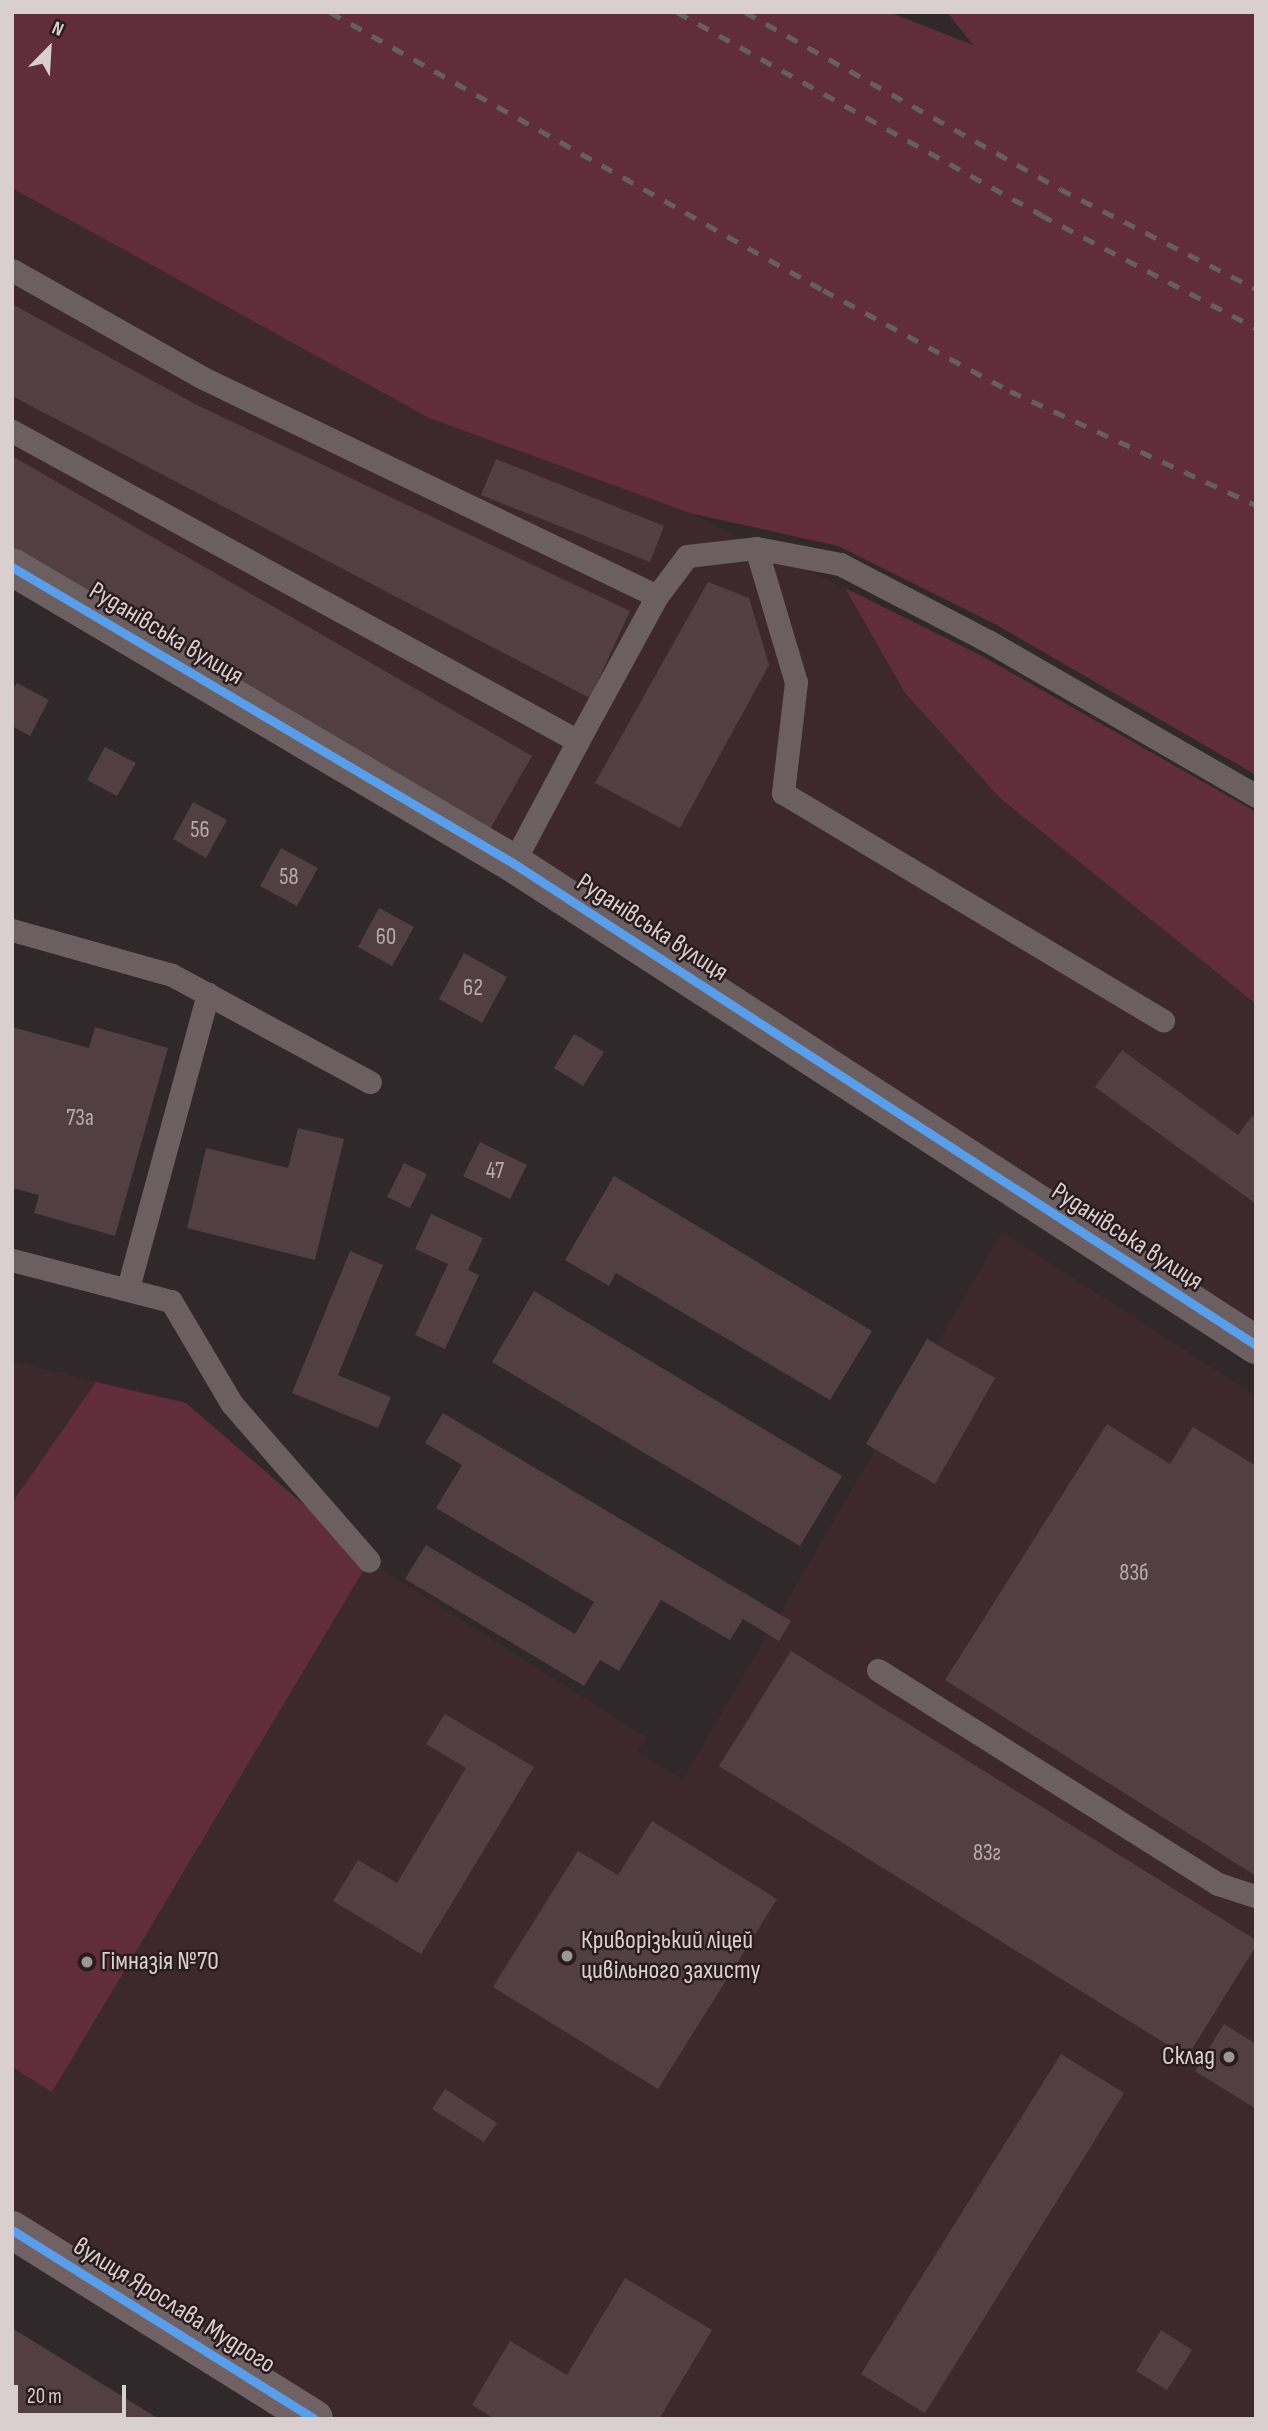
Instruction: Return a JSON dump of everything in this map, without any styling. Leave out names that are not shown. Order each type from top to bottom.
[{"type":"street","name":"Руданівська вулиця","points":[[12,567],[513,863],[1256,1345]]},
{"type":"street","name":"вулиця Ярослава Мудрого","points":[[12,2230],[314,2419]]},
{"type":"lane","points":[[12,270],[201,377],[657,596]]},
{"type":"lane","points":[[12,431],[578,741]]},
{"type":"lane","points":[[756,548],[796,682],[783,793],[1163,1020]]},
{"type":"lane","points":[[513,863],[657,596],[687,556],[756,548],[840,565],[988,641],[1256,796]]},
{"type":"lane","points":[[12,930],[172,975],[370,1082]]},
{"type":"lane","points":[[128,1288],[208,994]]},
{"type":"lane","points":[[12,1260],[171,1301],[232,1404],[369,1562]]},
{"type":"lane","points":[[878,1670],[1218,1884],[1256,1896]]},
{"type":"shaded area","points":[[12,12],[889,12],[973,45],[947,12],[1256,12],[1256,775],[995,624],[838,546],[690,513],[429,418],[12,188]]},
{"type":"shaded area","points":[[12,188],[429,418],[690,513],[845,588],[905,693],[1000,798],[1256,1004],[1256,1333],[12,560]]},
{"type":"shaded area","points":[[845,588],[982,656],[1256,812],[1256,1004],[1000,798],[905,693]]},
{"type":"shaded area","points":[[1002,1232],[1256,1396],[1256,2419],[314,2419],[12,2230],[12,1361],[186,1403],[369,1561],[647,1738],[638,1752],[683,1779]]},
{"type":"shaded area","name":"Гімназія №70","points":[[96,1382],[186,1403],[369,1561],[52,2092],[12,2067],[12,1503]]},
{"type":"building","points":[[12,304],[195,404],[630,611],[590,698],[12,396]]},
{"type":"building","points":[[12,456],[532,756],[490,829],[12,553]]},
{"type":"building","points":[[496,459],[664,526],[650,562],[481,495]]},
{"type":"building","points":[[708,582],[749,598],[769,665],[680,828],[595,783]]},
{"type":"building","points":[[17,683],[49,700],[30,736],[12,726],[12,691]]},
{"type":"building","points":[[105,747],[136,763],[117,796],[87,780]]},
{"type":"building","points":[[193,802],[227,820],[206,858],[173,839]]},
{"type":"building","points":[[281,848],[318,868],[297,906],[260,886]]},
{"type":"building","points":[[379,908],[414,927],[392,966],[358,947]]},
{"type":"building","points":[[464,953],[507,977],[482,1023],[439,999]]},
{"type":"building","points":[[12,1027],[89,1048],[95,1027],[168,1048],[115,1236],[34,1213],[39,1195],[12,1188]]},
{"type":"building","points":[[574,1034],[604,1052],[583,1086],[554,1068]]},
{"type":"building","points":[[1122,1050],[1238,1135],[1252,1116],[1256,1118],[1256,1204],[1095,1087]]},
{"type":"building","points":[[298,1128],[344,1139],[315,1260],[187,1228],[206,1148],[288,1168]]},
{"type":"building","points":[[480,1142],[527,1165],[510,1199],[463,1176]]},
{"type":"building","points":[[404,1163],[427,1174],[410,1208],[387,1197]]},
{"type":"building","points":[[614,1176],[872,1331],[830,1400],[616,1273],[609,1286],[565,1260]]},
{"type":"building","points":[[431,1214],[483,1238],[468,1270],[479,1275],[445,1349],[415,1335],[448,1264],[415,1249]]},
{"type":"building","points":[[350,1251],[383,1265],[338,1375],[391,1397],[378,1428],[292,1393]]},
{"type":"building","points":[[534,1291],[842,1476],[800,1546],[492,1362]]},
{"type":"building","points":[[927,1339],[995,1378],[935,1484],[866,1444]]},
{"type":"building","points":[[443,1413],[791,1621],[779,1641],[743,1619],[730,1640],[661,1600],[619,1671],[600,1660],[584,1686],[405,1579],[426,1545],[575,1634],[594,1602],[436,1508],[462,1465],[425,1443]]},
{"type":"building","points":[[1107,1424],[1170,1464],[1193,1427],[1256,1466],[1256,1876],[945,1680]]},
{"type":"building","points":[[791,1651],[1256,1940],[1256,1946],[1187,2057],[719,1766]]},
{"type":"building","points":[[445,1714],[534,1767],[421,1954],[333,1901],[358,1860],[397,1883],[466,1768],[426,1744]]},
{"type":"building","points":[[652,1821],[777,1899],[658,2089],[493,1987],[578,1851],[618,1875]]},
{"type":"building","name":"Склад","points":[[1224,2024],[1256,2044],[1256,2109],[1195,2071]]},
{"type":"building","points":[[1061,2054],[1124,2093],[925,2413],[861,2374]]},
{"type":"building","points":[[445,2089],[497,2123],[484,2142],[432,2109]]},
{"type":"building","points":[[625,2278],[712,2330],[659,2419],[495,2419],[472,2405],[510,2341],[567,2375]]},
{"type":"building","points":[[12,2328],[159,2419],[18,2419],[12,2415]]},
{"type":"building","points":[[1161,2330],[1192,2350],[1167,2390],[1136,2371]]},
{"type":"railway","points":[[330,12],[823,290],[1010,391],[1256,505]]},
{"type":"railway","points":[[677,12],[1041,215],[1256,328]]},
{"type":"railway","points":[[745,12],[1060,189],[1256,289]]},
{"type":"cycle path","points":[[12,567],[513,863],[1256,1345]]},
{"type":"cycle path","points":[[12,2230],[314,2419]]},
{"type":"place","name":"Криворізький ліцей цивільного захисту","points":[[567,1956]]},
{"type":"place","name":"Гімназія №70","points":[[87,1962]]},
{"type":"place","name":"Склад","points":[[1229,2057]]}]
